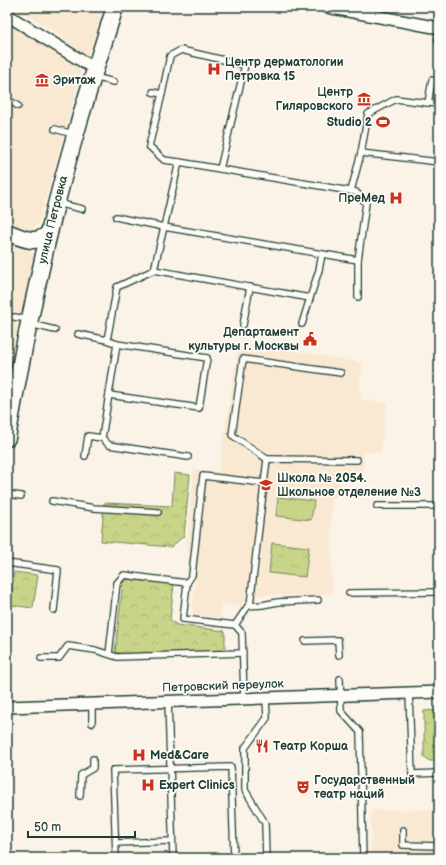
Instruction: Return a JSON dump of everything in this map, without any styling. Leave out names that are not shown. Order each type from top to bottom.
[{"type":"street","name":"улица Петровка","points":[[8,432],[49,233],[76,134],[115,7]]},
{"type":"street","points":[[327,7],[439,28]]},
{"type":"street","points":[[7,15],[94,73]]},
{"type":"street","points":[[7,232],[18,237],[32,240],[40,240],[49,233]]},
{"type":"street","name":"Петровский переулок","points":[[7,707],[439,692]]},
{"type":"lane","points":[[220,169],[245,65],[181,50],[170,56],[149,146],[164,160],[356,192],[366,203],[358,260],[358,297]]},
{"type":"lane","points":[[94,73],[114,82]]},
{"type":"lane","points":[[428,103],[432,80]]},
{"type":"lane","points":[[154,92],[162,94]]},
{"type":"lane","points":[[7,99],[18,106]]},
{"type":"lane","points":[[351,191],[361,153],[368,114],[396,99],[439,104]]},
{"type":"lane","points":[[55,129],[76,134]]},
{"type":"lane","points":[[361,153],[439,162]]},
{"type":"lane","points":[[154,270],[179,162]]},
{"type":"lane","points":[[57,203],[82,209]]},
{"type":"lane","points":[[116,217],[164,227],[358,260]]},
{"type":"lane","points":[[302,324],[319,270],[322,254]]},
{"type":"lane","points":[[107,340],[117,287],[154,270],[310,298]]},
{"type":"lane","points":[[243,325],[250,287]]},
{"type":"lane","points":[[14,316],[55,330]]},
{"type":"lane","points":[[78,334],[107,340],[117,344],[207,358],[200,408],[109,395]]},
{"type":"lane","points":[[102,438],[117,344]]},
{"type":"lane","points":[[341,373],[243,359],[232,435],[267,458],[357,460]]},
{"type":"lane","points":[[85,456],[88,436],[102,438],[109,445],[188,457]]},
{"type":"lane","points":[[250,606],[267,458]]},
{"type":"lane","points":[[244,699],[242,633],[235,625],[183,619],[187,583],[192,575],[203,476],[264,483]]},
{"type":"lane","points":[[7,494],[21,496]]},
{"type":"lane","points":[[52,501],[94,508],[158,512]]},
{"type":"lane","points":[[377,506],[439,506]]},
{"type":"lane","points":[[7,564],[58,570],[54,610]]},
{"type":"lane","points":[[109,654],[117,583],[124,576],[187,583]]},
{"type":"lane","points":[[349,593],[439,592]]},
{"type":"lane","points":[[235,625],[248,606],[278,602],[318,600]]},
{"type":"lane","points":[[305,641],[338,640],[339,655]]},
{"type":"lane","points":[[41,658],[59,658],[68,646],[95,650],[117,657],[243,653]]},
{"type":"lane","points":[[340,679],[341,711],[360,732],[362,858]]},
{"type":"lane","points":[[409,693],[412,774],[439,773]]},
{"type":"lane","points":[[266,698],[267,718],[244,748],[245,790],[265,823],[266,858]]},
{"type":"lane","points":[[168,701],[173,858]]},
{"type":"lane","points":[[92,704],[92,723]]},
{"type":"lane","points":[[80,796],[81,775],[94,768],[93,759]]},
{"type":"lane","points":[[116,858],[113,770],[232,767],[234,858]]},
{"type":"lane","points":[[403,830],[403,845],[439,846]]},
{"type":"lane","points":[[116,843],[172,841]]},
{"type":"shaded area","points":[[14,7],[104,7],[89,53],[84,56],[66,46],[62,36]]},
{"type":"shaded area","points":[[7,22],[77,64],[82,70],[39,222],[30,230],[22,230],[7,223]]},
{"type":"shaded area","points":[[7,241],[33,253],[34,257],[7,393]]},
{"type":"shaded area","name":"Школа № 2054. Школьное отделение №3","points":[[239,343],[285,349],[363,363],[359,390],[362,391],[361,399],[387,403],[381,453],[364,452],[363,471],[340,471],[340,498],[331,498],[332,595],[257,595],[256,603],[242,602],[242,606],[221,604],[219,618],[192,615],[196,575],[187,574],[189,552],[186,551],[194,469],[218,472]]},
{"type":"shaded area","points":[[371,810],[439,810],[439,858],[371,858]]},
{"type":"green space","points":[[174,473],[190,475],[184,536],[171,547],[101,541],[104,503],[172,506]]},
{"type":"green space","points":[[278,497],[314,501],[311,520],[276,516]]},
{"type":"green space","points":[[272,543],[309,547],[305,577],[269,573]]},
{"type":"green space","points":[[14,572],[38,575],[33,608],[10,605]]},
{"type":"green space","points":[[127,579],[174,584],[170,620],[177,625],[225,631],[225,652],[124,654],[115,652],[123,582]]},
{"type":"green space","points":[[439,710],[439,761],[430,761],[424,757],[424,711]]},
{"type":"place","name":"Центр дерматологии Петровка 15","points":[[214,69]]},
{"type":"place","name":"Эритаж","points":[[42,80]]},
{"type":"place","name":"Центр Гиляровского","points":[[364,99]]},
{"type":"place","name":"Studio 2","points":[[383,122]]},
{"type":"place","name":"ПреМед","points":[[396,198]]},
{"type":"place","name":"Департамент культуры г. Москвы","points":[[310,339]]},
{"type":"place","name":"Школа № 2054. Школьное отделение №3","points":[[266,485]]},
{"type":"place","name":"Театр Корша","points":[[262,746]]},
{"type":"place","name":"Med&Care","points":[[139,755]]},
{"type":"place","name":"Expert Clinics","points":[[148,785]]},
{"type":"place","name":"Государственный театр наций","points":[[303,787]]}]
